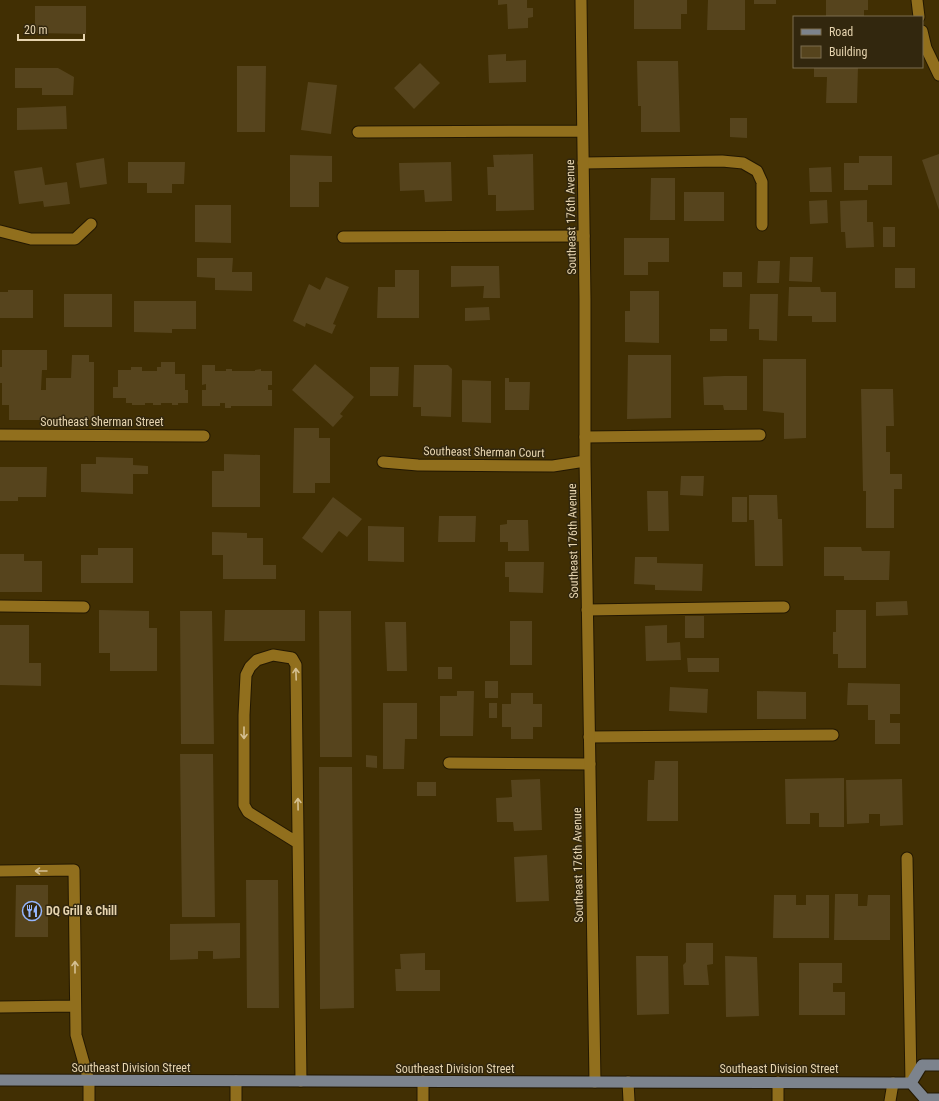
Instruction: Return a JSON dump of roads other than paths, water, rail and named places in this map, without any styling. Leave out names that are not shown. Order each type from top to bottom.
[{"type":"main road","points":[[939,1065],[922,1065],[911,1083],[925,1099],[939,1099]]},
{"type":"main road","name":"Southeast Division Street","points":[[0,1080],[911,1083]]},
{"type":"street","name":"Southeast 176th Avenue","points":[[581,0],[585,461],[595,1082]]},
{"type":"street","points":[[917,0],[919,16]]},
{"type":"street","points":[[923,35],[926,48],[939,75]]},
{"type":"street","points":[[358,132],[582,131]]},
{"type":"street","points":[[583,163],[722,161],[743,163],[757,171],[762,182],[762,225]]},
{"type":"street","points":[[0,231],[31,239],[75,239],[91,224]]},
{"type":"street","points":[[343,237],[584,236]]},
{"type":"street","name":"Southeast Sherman Street","points":[[0,435],[204,436]]},
{"type":"street","points":[[585,437],[760,436]]},
{"type":"street","name":"Southeast Sherman Court","points":[[383,462],[418,465],[553,466],[585,461]]},
{"type":"street","points":[[0,606],[84,607]]},
{"type":"street","points":[[587,610],[784,607]]},
{"type":"street","points":[[298,843],[248,812],[244,805],[244,715],[246,675],[250,667],[257,660],[273,655],[292,658],[296,665],[301,1081]]},
{"type":"street","points":[[589,737],[833,735]]},
{"type":"street","points":[[449,763],[590,764]]},
{"type":"street","points":[[907,858],[911,1083]]},
{"type":"street","points":[[0,871],[74,870],[76,1035],[89,1081],[89,1101]]},
{"type":"street","points":[[0,1007],[75,1006]]},
{"type":"street","points":[[236,1081],[236,1101]]},
{"type":"street","points":[[423,1082],[423,1101]]},
{"type":"street","points":[[628,1082],[629,1101]]},
{"type":"street","points":[[778,1082],[778,1101]]},
{"type":"street","points":[[890,1101],[893,1083]]},
{"type":"place","name":"DQ Grill & Chill","points":[[32,911]]}]
